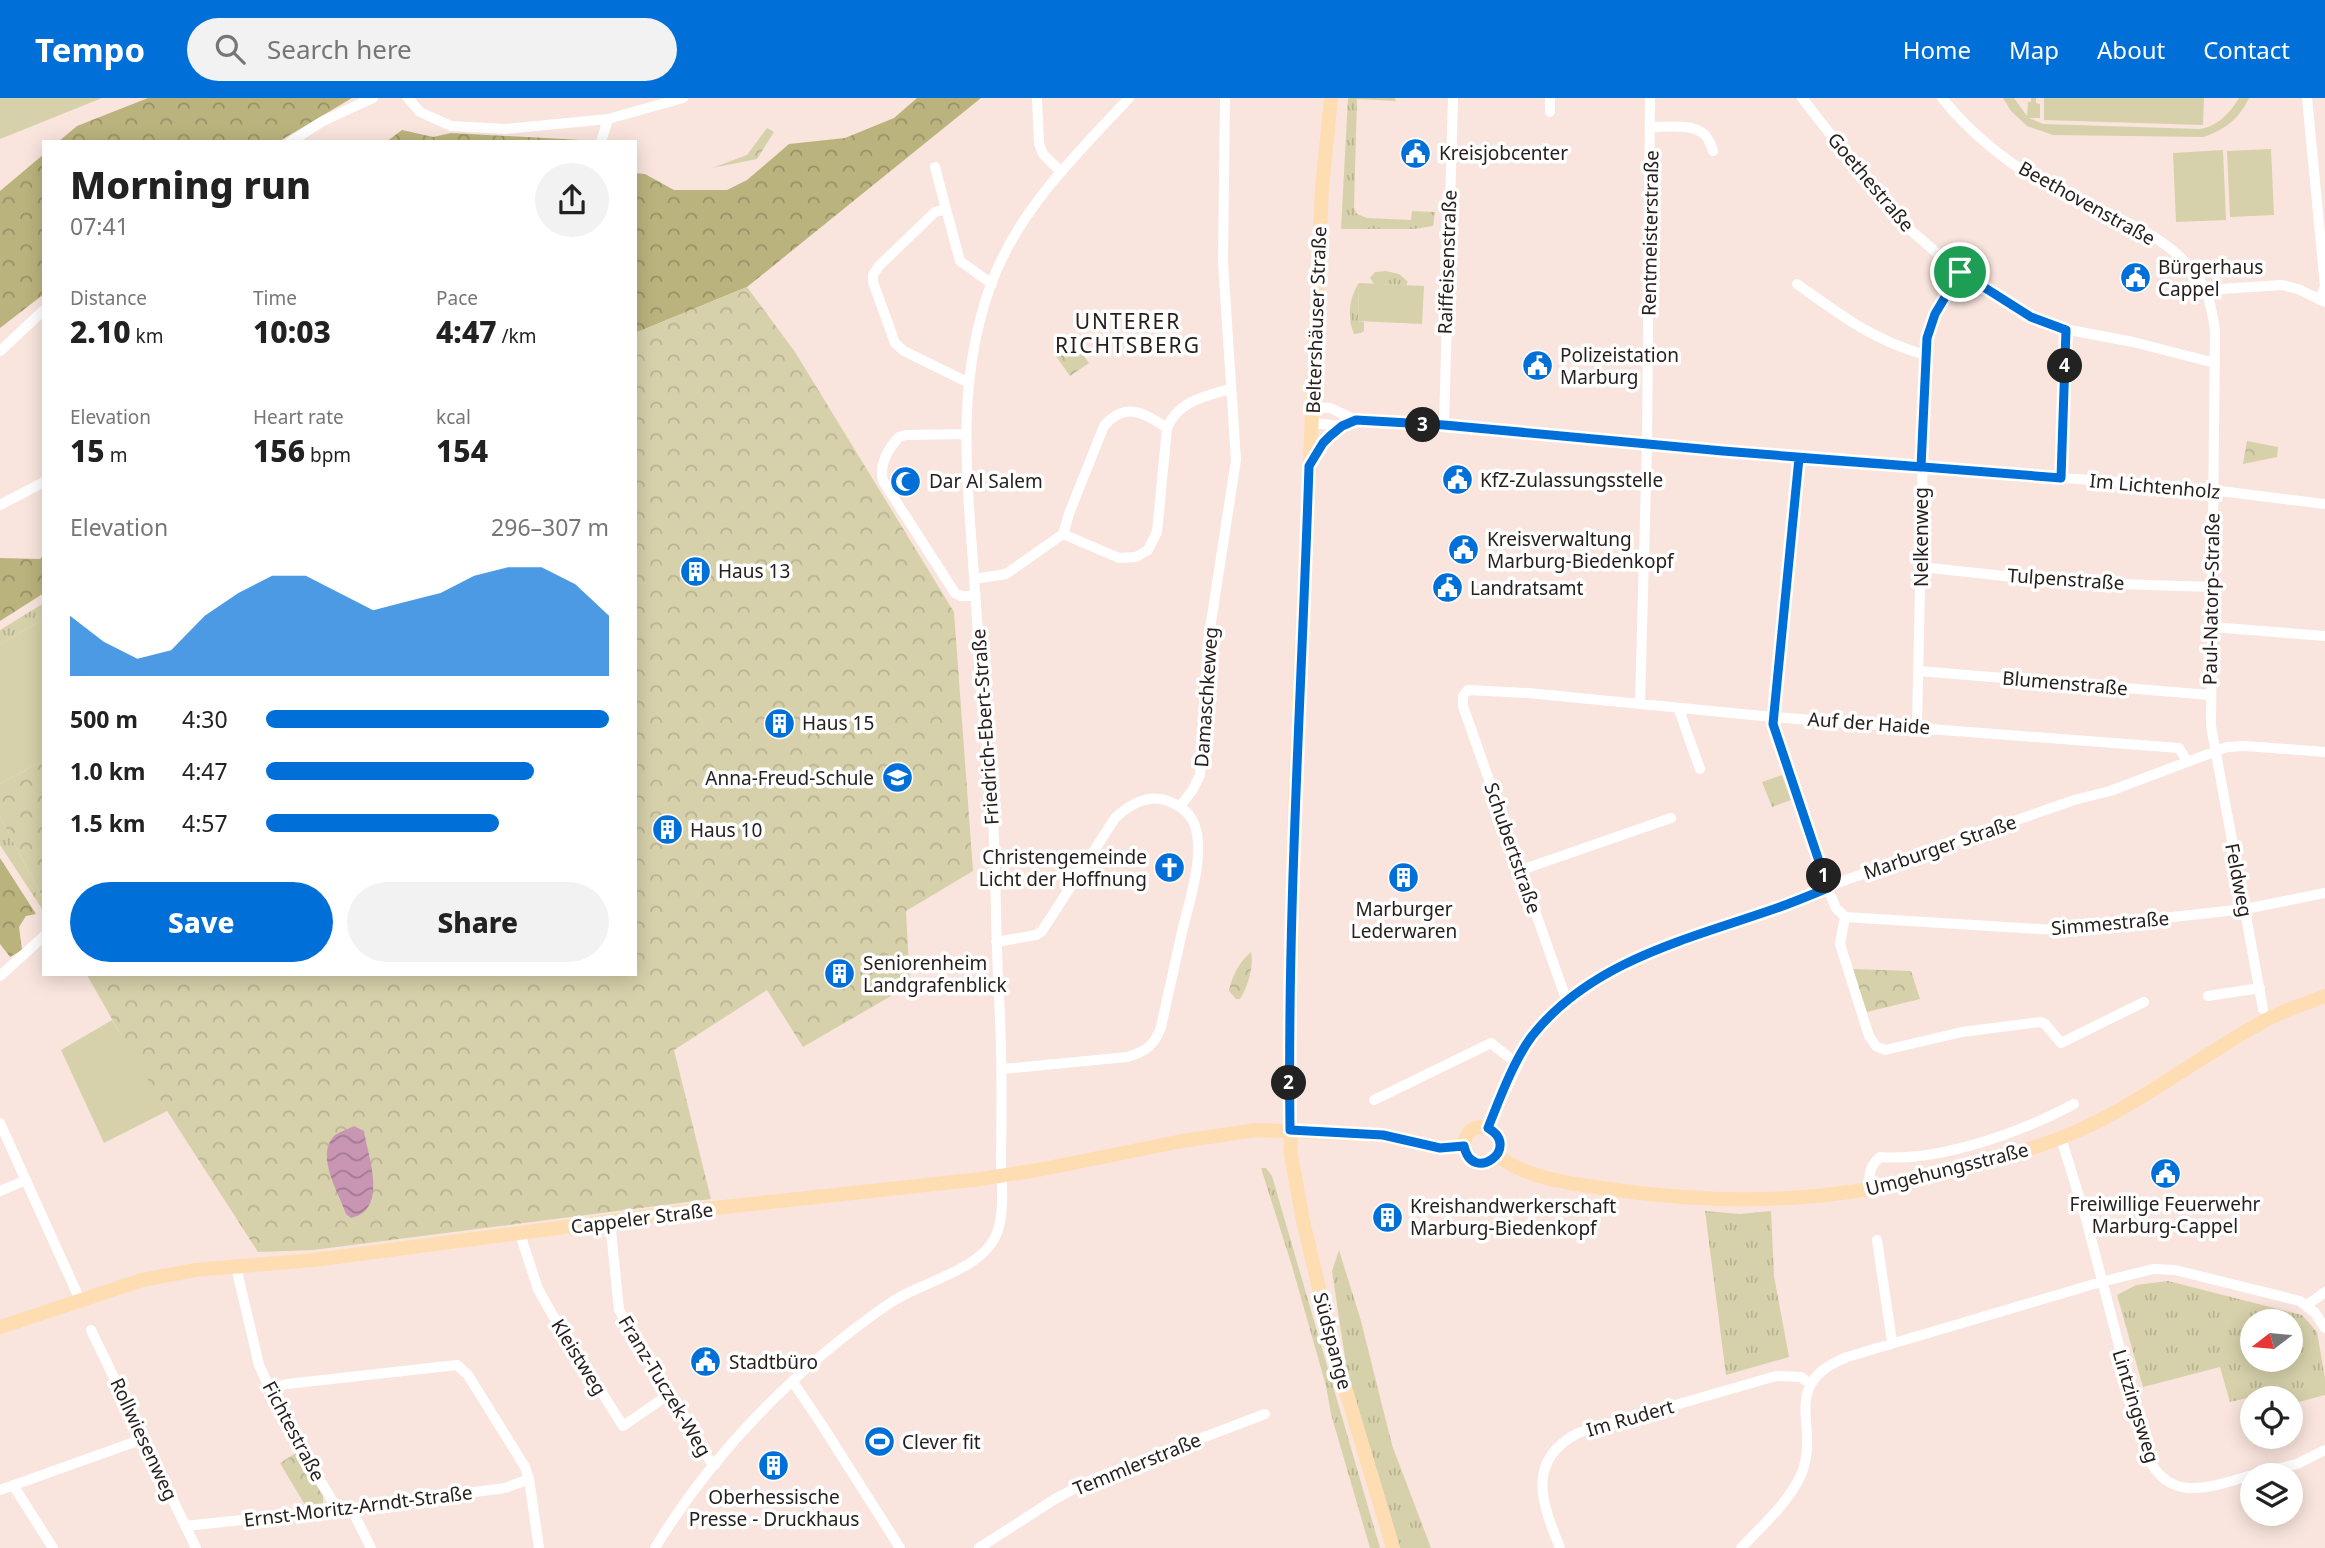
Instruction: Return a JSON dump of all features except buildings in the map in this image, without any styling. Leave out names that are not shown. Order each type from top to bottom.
[{"type":"main road","name":"Beltershäuser Straße","points":[[1290,1130],[1295,794],[1322,188],[1331,98]]},
{"type":"main road","name":"Umgehungsstraße","points":[[1497,1156],[1547,1179],[1684,1199],[1771,1200],[1868,1190],[1950,1172],[2061,1138],[2105,1118],[2149,1093],[2265,1020],[2325,996]]},
{"type":"main road","points":[[1488,1128],[1499,1140],[1497,1156],[1490,1161],[1476,1163],[1467,1156],[1465,1137],[1473,1129],[1488,1128]]},
{"type":"main road","points":[[1290,1130],[1383,1135],[1440,1148],[1464,1146]]},
{"type":"main road","name":"Cappeler Straße","points":[[0,1327],[142,1280],[195,1270],[1001,1176],[1222,1134],[1290,1130]]},
{"type":"main road","name":"Südspange","points":[[1290,1130],[1291,1155],[1303,1221],[1334,1351],[1393,1548]]},
{"type":"street","points":[[293,140],[323,121],[373,98]]},
{"type":"street","points":[[408,98],[420,112],[451,126],[505,129],[608,119],[683,98]]},
{"type":"street","points":[[1037,98],[1039,144],[1043,154],[1061,172]]},
{"type":"street","name":"Friedrich-Ebert-Straße","points":[[655,1548],[679,1510],[715,1465],[793,1382],[873,1314],[981,1255],[998,1229],[1003,1069],[993,836],[965,434],[967,382],[977,331],[992,284],[1018,227],[1061,172],[1129,98]]},
{"type":"street","name":"Damaschkeweg","points":[[1180,806],[1200,775],[1208,642],[1236,460],[1222,219],[1225,98]]},
{"type":"street","name":"Raiffeisenstraße","points":[[1444,425],[1453,98]]},
{"type":"street","points":[[1550,98],[1550,111]]},
{"type":"street","name":"Rentmeisterstraße","points":[[1640,704],[1647,445],[1650,98]]},
{"type":"street","name":"Goethestraße","points":[[1802,98],[1908,228],[1960,272],[2031,317],[2066,330],[2133,342],[2215,363]]},
{"type":"street","name":"Beethovenstraße","points":[[1942,98],[1953,112],[2020,168],[2044,183],[2137,228],[2169,248],[2192,269],[2205,290],[2215,331],[2215,363]]},
{"type":"street","points":[[2205,290],[2282,285],[2323,301],[2325,285],[2307,98]]},
{"type":"street","points":[[602,140],[608,119]]},
{"type":"street","points":[[1651,127],[1700,131],[1713,151]]},
{"type":"street","points":[[935,167],[960,261],[992,284]]},
{"type":"street","points":[[946,209],[935,212],[879,266],[873,275],[873,282],[895,343],[904,351],[967,382]]},
{"type":"street","name":"Nelkenweg","points":[[1917,727],[1924,355],[1935,314],[1960,272]]},
{"type":"street","points":[[1797,284],[1837,314],[1881,341],[1924,355]]},
{"type":"street","points":[[0,351],[42,312]]},
{"type":"street","points":[[2061,478],[2066,330]]},
{"type":"street","name":"Paul-Natorp-Straße","points":[[2214,751],[2210,695],[2215,363]]},
{"type":"street","points":[[1063,534],[1119,558],[1136,557],[1148,550],[1157,532],[1167,428],[1171,419],[1189,403],[1230,389]]},
{"type":"street","name":"Im Lichtenholz","points":[[1312,407],[1330,408],[1356,420],[1444,425],[1799,458],[2212,490],[2325,504]]},
{"type":"street","points":[[974,579],[1006,574],[1063,534],[1104,426],[1111,418],[1122,412],[1142,412],[1167,428]]},
{"type":"street","name":"Im Lichtenholz","points":[[1309,466],[1323,443],[1342,426],[1356,420]]},
{"type":"street","name":"Im Lichtenholz","points":[[1312,423],[1342,426]]},
{"type":"street","points":[[965,434],[899,437],[882,466],[883,481],[955,593],[975,596]]},
{"type":"street","points":[[1799,458],[1773,717],[1774,733],[1828,888],[1836,908],[1845,917],[1840,935],[1842,953],[1869,1036],[1876,1046],[1885,1050],[1962,1032],[2040,1021],[2061,1043],[2144,1002]]},
{"type":"street","points":[[0,505],[42,483]]},
{"type":"street","name":"Tulpenstraße","points":[[1921,567],[2060,582],[2211,587]]},
{"type":"street","points":[[2211,627],[2325,636]]},
{"type":"street","name":"Blumenstraße","points":[[1919,671],[2210,695]]},
{"type":"street","name":"Auf der Haide","points":[[1463,696],[1468,690],[1528,693],[1773,717],[2179,748],[2187,761]]},
{"type":"street","name":"Schubertstraße","points":[[1463,696],[1463,706],[1566,999]]},
{"type":"street","points":[[1680,708],[1700,769]]},
{"type":"street","name":"Marburger Straße","points":[[1488,1128],[1530,1039],[1566,999],[1585,985],[1638,958],[2074,800],[2133,783],[2227,747],[2325,751]]},
{"type":"street","name":"Feldweg","points":[[2214,751],[2263,1009]]},
{"type":"street","points":[[996,942],[1036,935],[1042,931],[1115,818],[1127,807],[1142,800],[1163,799],[1180,806],[1190,816],[1198,847],[1195,876],[1161,1027],[1154,1043],[1145,1051],[1127,1057],[1003,1069]]},
{"type":"street","points":[[1521,870],[1671,818]]},
{"type":"street","name":"Simmestraße","points":[[1845,917],[2055,930],[2245,909],[2325,893]]},
{"type":"street","points":[[0,976],[42,938]]},
{"type":"street","points":[[2208,996],[2260,988]]},
{"type":"street","points":[[1374,1100],[1490,1043],[1517,1064]]},
{"type":"street","points":[[1868,1190],[1870,1171],[1873,1163],[1880,1157],[1901,1159],[1971,1145],[2074,1104]]},
{"type":"street","points":[[0,1123],[80,1300]]},
{"type":"street","name":"Lintzingsweg","points":[[2061,1138],[2086,1219],[2152,1467],[2164,1480],[2190,1489],[2240,1479]]},
{"type":"street","points":[[0,1191],[26,1180]]},
{"type":"street","name":"Franz-Tuczek-Weg","points":[[610,1221],[619,1310],[668,1395],[715,1465]]},
{"type":"street","name":"Kleistweg","points":[[520,1234],[538,1289],[623,1426],[668,1395]]},
{"type":"street","points":[[1877,1240],[1892,1342]]},
{"type":"street","name":"Fichtestraße","points":[[236,1267],[259,1365],[284,1420],[338,1510]]},
{"type":"street","points":[[1741,1548],[1793,1490],[1807,1454],[1805,1410],[1810,1384],[1826,1367],[1838,1360],[1892,1342],[2153,1269],[2175,1270],[2300,1301],[2307,1305],[2325,1328]]},
{"type":"street","points":[[2307,1305],[2325,1292]]},
{"type":"street","name":"Rollwiesenweg","points":[[91,1330],[196,1548]]},
{"type":"street","points":[[270,1390],[286,1384],[457,1365],[468,1375],[525,1467],[540,1548]]},
{"type":"street","name":"Im Rudert","points":[[1560,1548],[1544,1500],[1541,1481],[1548,1457],[1566,1439],[1578,1433],[1776,1376],[1801,1377],[1810,1384]]},
{"type":"street","points":[[793,1382],[900,1548]]},
{"type":"street","name":"Temmlerstraße","points":[[979,1548],[1055,1499],[1091,1480],[1265,1414]]},
{"type":"street","points":[[0,1490],[142,1439]]},
{"type":"street","name":"Lintzingsweg","points":[[2299,1463],[2325,1450]]},
{"type":"street","name":"Ernst-Moritz-Arndt-Straße","points":[[185,1526],[338,1510],[505,1488],[529,1479]]},
{"type":"street","points":[[13,1485],[52,1548]]},
{"type":"street","points":[[351,1508],[371,1548]]},
{"type":"green space","points":[[0,98],[102,98],[0,139]]},
{"type":"green space","points":[[148,98],[352,98],[281,140],[60,140],[77,126]]},
{"type":"green space","points":[[917,98],[981,98],[747,287],[637,332],[637,173],[645,174],[674,190],[727,190],[747,180],[789,144],[845,138],[894,118]]},
{"type":"green space","points":[[1348,98],[1395,98],[1396,101],[1357,99],[1354,208],[1357,214],[1367,218],[1411,220],[1412,211],[1435,212],[1433,226],[1414,229],[1341,229]]},
{"type":"green space","points":[[2003,98],[2014,98],[2027,116],[2028,102],[2031,102],[2031,98],[2036,98],[2036,103],[2040,104],[2040,118],[2029,118],[2043,124],[2199,129],[2206,128],[2222,118],[2239,98],[2249,98],[2241,112],[2230,123],[2203,137],[2053,135],[2027,126],[2011,111]]},
{"type":"green space","points":[[2044,98],[2204,98],[2203,125],[2044,120]]},
{"type":"green space","points":[[767,128],[774,132],[757,159],[712,168],[747,155]]},
{"type":"green space","points":[[402,130],[433,137],[451,133],[580,140],[389,140]]},
{"type":"green space","points":[[2271,149],[2274,215],[2230,217],[2227,151]]},
{"type":"green space","points":[[2223,150],[2226,220],[2176,222],[2173,153]]},
{"type":"green space","points":[[42,156],[42,296],[0,328],[0,191]]},
{"type":"green space","points":[[1375,272],[1399,274],[1408,282],[1406,285],[1374,284],[1370,278]]},
{"type":"green space","points":[[1359,283],[1358,321],[1364,322],[1364,331],[1354,334],[1350,308]]},
{"type":"green space","points":[[1359,283],[1424,286],[1422,324],[1358,321]]},
{"type":"green space","points":[[747,287],[795,352],[954,612],[973,871],[906,911],[910,985],[803,1047],[767,990],[674,1050],[711,1199],[313,1250],[258,1252],[142,1072],[88,976],[637,976],[637,332]]},
{"type":"green space","points":[[1072,338],[1089,363],[1070,376],[1053,352]]},
{"type":"green space","points":[[2247,441],[2278,447],[2277,457],[2243,464]]},
{"type":"green space","points":[[42,557],[42,594],[0,621],[0,558]]},
{"type":"green space","points":[[42,604],[42,620],[0,644],[0,630]]},
{"type":"green space","points":[[42,620],[42,761],[0,784],[0,644]]},
{"type":"green space","points":[[42,761],[42,896],[0,817],[0,784]]},
{"type":"green space","points":[[1782,775],[1791,800],[1772,807],[1762,782]]},
{"type":"green space","points":[[0,817],[42,896],[42,909],[0,845]]},
{"type":"green space","points":[[0,858],[36,914],[26,916],[19,927],[22,950],[10,957],[0,944]]},
{"type":"green space","points":[[1251,952],[1252,964],[1248,982],[1240,999],[1236,999],[1229,991],[1232,980]]},
{"type":"green space","points":[[1852,969],[1911,971],[1920,999],[1867,1012]]},
{"type":"green space","points":[[112,1020],[167,1111],[104,1143],[61,1050]]},
{"type":"green space","points":[[1261,1168],[1266,1168],[1272,1176],[1380,1548],[1370,1548],[1292,1266]]},
{"type":"green space","points":[[1705,1211],[1740,1214],[1771,1211],[1774,1276],[1789,1357],[1726,1375]]},
{"type":"green space","points":[[1339,1250],[1361,1321],[1392,1445],[1431,1548],[1400,1548],[1347,1371],[1332,1271]]},
{"type":"green space","points":[[2168,1281],[2278,1309],[2240,1309],[2240,1372],[2303,1372],[2303,1316],[2317,1332],[2325,1378],[2325,1395],[2303,1401],[2303,1386],[2240,1386],[2240,1400],[2230,1402],[2220,1367],[2143,1387],[2117,1295],[2136,1285]]},
{"type":"green space","points":[[296,1453],[323,1496],[323,1503],[305,1505],[280,1463]]},
{"type":"water","points":[[354,1126],[364,1131],[372,1168],[373,1194],[370,1205],[363,1213],[351,1218],[346,1214],[330,1175],[327,1154],[334,1136]]},
{"type":"place","name":"Kreisjobcenter","points":[[1416,153]]},
{"type":"place","name":"Bürgerhaus Cappel","points":[[2135,278]]},
{"type":"place","name":"Polizeistation Marburg","points":[[1537,366]]},
{"type":"place","name":"KfZ-Zulassungsstelle","points":[[1457,480]]},
{"type":"place","name":"Dar Al Salem","points":[[906,481]]},
{"type":"place","name":"Kreisverwaltung Marburg-Biedenkopf","points":[[1464,550]]},
{"type":"place","name":"Haus 13","points":[[695,571]]},
{"type":"place","name":"Landratsamt","points":[[1447,588]]},
{"type":"place","name":"Haus 15","points":[[779,723]]},
{"type":"place","name":"Anna-Freud-Schule","points":[[897,778]]},
{"type":"place","name":"Haus 10","points":[[667,830]]},
{"type":"place","name":"Christengemeinde Licht der Hoffnung","points":[[1170,868]]},
{"type":"place","name":"Marburger Lederwaren","points":[[1404,878]]},
{"type":"place","name":"Seniorenheim Landgrafenblick","points":[[840,974]]},
{"type":"place","name":"Freiwillige Feuerwehr Marburg-Cappel","points":[[2165,1173]]},
{"type":"place","name":"Kreishandwerkerschaft Marburg-Biedenkopf","points":[[1387,1217]]},
{"type":"place","name":"Stadtbüro","points":[[706,1362]]},
{"type":"place","name":"Clever fit","points":[[879,1442]]},
{"type":"place","name":"Oberhessische Presse - Druckhaus","points":[[774,1466]]},
{"type":"district","name":"UNTERER RICHTSBERG","points":[[1128,334]]},
{"type":"route","points":[[1960,272],[1935,314],[1927,338],[1924,355],[1921,467],[1799,458],[1773,724],[1828,888],[1638,958],[1585,985],[1566,999],[1530,1039],[1511,1075],[1488,1128],[1495,1133],[1500,1145],[1497,1156],[1490,1161],[1473,1161],[1467,1156],[1464,1146],[1440,1148],[1383,1135],[1290,1130],[1291,933],[1309,466],[1323,443],[1342,426],[1356,420],[1444,425],[1799,458],[2061,478],[2066,330],[2031,317],[1960,272]]}]
